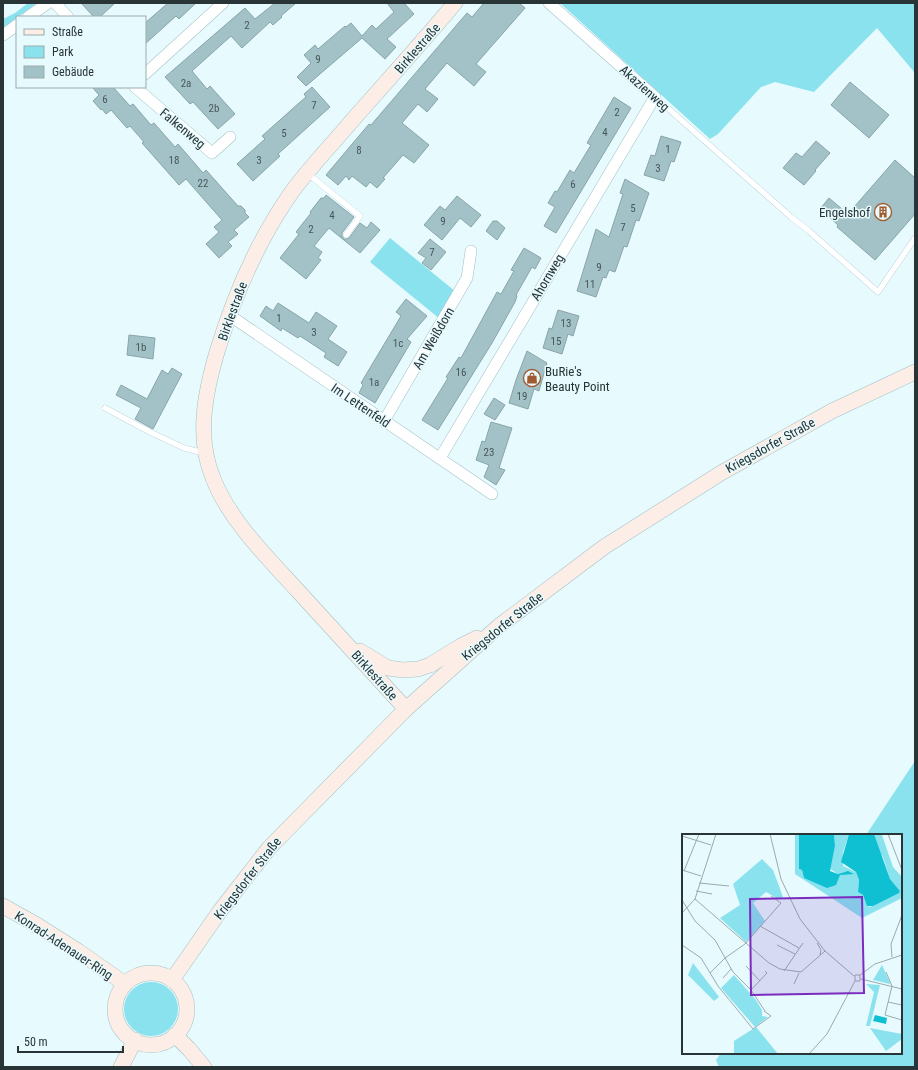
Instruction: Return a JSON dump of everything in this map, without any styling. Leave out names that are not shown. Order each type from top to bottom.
[{"type":"main road","name":"Birklestraße","points":[[406,709],[260,549],[227,507],[212,478],[203,437],[203,413],[210,375],[231,310],[243,279],[259,246],[289,195],[307,172],[455,3]]},
{"type":"main road","name":"Kriegsdorfer Straße","points":[[172,980],[220,911],[269,848],[406,709],[499,626],[604,547],[721,473],[832,411],[915,372]]},
{"type":"main road","name":"Birklestraße","points":[[344,641],[388,668],[403,670],[418,669],[430,665],[461,646],[499,626]]},
{"type":"main road","name":"Konrad-Adenauer-Ring","points":[[3,906],[37,925],[78,951],[125,984]]},
{"type":"main road","points":[[147,973],[164,975],[172,980],[182,991],[187,1007],[184,1022],[180,1029],[168,1040],[156,1044],[143,1043],[128,1036],[118,1023],[116,1015],[117,998],[125,984],[139,975],[147,973]]},
{"type":"main road","points":[[175,1035],[204,1067]]},
{"type":"main road","points":[[121,1067],[135,1040]]},
{"type":"street","points":[[29,16],[48,3]]},
{"type":"street","points":[[55,3],[67,16]]},
{"type":"street","points":[[146,73],[223,3]]},
{"type":"street","name":"Akazienweg","points":[[549,3],[655,97]]},
{"type":"street","points":[[3,35],[16,26]]},
{"type":"street","name":"Falkenweg","points":[[136,88],[212,153],[230,137]]},
{"type":"street","name":"Ahornweg","points":[[440,458],[655,97]]},
{"type":"street","name":"Am Weißdorn","points":[[384,421],[467,278],[471,251]]},
{"type":"street","name":"Im Lettenfeld","points":[[231,310],[384,421],[492,494]]},
{"type":"lane","name":"Akazienweg","points":[[655,97],[878,292],[915,238]]},
{"type":"lane","points":[[307,172],[360,216],[346,235]]},
{"type":"lane","points":[[105,408],[184,448],[206,454]]},
{"type":"green space","points":[[28,3],[37,3],[19,16],[16,16],[16,18],[3,28],[3,19],[15,13]]},
{"type":"green space","points":[[560,3],[915,3],[915,73],[877,28],[814,92],[775,82],[761,87],[718,134],[710,139]]},
{"type":"green space","points":[[390,238],[456,292],[440,319],[370,262]]},
{"type":"green space","points":[[915,761],[915,1067],[719,1067],[716,1060],[720,1054],[902,1054],[902,834],[867,834]]},
{"type":"green space","points":[[151,982],[161,984],[170,990],[176,999],[178,1009],[176,1019],[170,1028],[161,1034],[151,1036],[141,1034],[132,1028],[126,1019],[124,1009],[126,999],[132,990],[141,984]]},
{"type":"building","points":[[81,3],[115,3],[101,16],[93,16]]},
{"type":"building","points":[[168,3],[196,3],[179,19],[176,16],[146,43],[146,22]]},
{"type":"building","points":[[275,3],[296,3],[273,25],[270,22],[242,48],[231,36],[192,71],[207,89],[210,86],[235,114],[218,129],[193,102],[190,104],[165,77],[245,8],[255,19]]},
{"type":"building","points":[[387,3],[404,3],[414,14],[387,39],[396,47],[385,59],[362,38],[306,86],[297,77],[311,63],[304,55],[315,45],[318,49],[345,26],[346,27],[351,23],[362,36],[372,25],[376,29],[394,12]]},
{"type":"building","points":[[484,3],[519,3],[525,8],[476,64],[486,72],[474,86],[447,63],[425,89],[438,99],[427,112],[418,104],[402,123],[429,145],[414,163],[403,155],[383,178],[385,179],[377,188],[370,182],[366,187],[352,176],[349,180],[346,176],[338,185],[326,175],[467,13],[472,17]]},
{"type":"building","points":[[850,82],[889,115],[869,138],[831,105]]},
{"type":"building","points":[[312,87],[330,107],[278,154],[280,156],[253,181],[237,164],[265,139],[262,136],[306,97],[304,94]]},
{"type":"building","points":[[93,88],[114,88],[130,106],[133,104],[151,125],[154,123],[175,147],[178,144],[203,173],[206,170],[238,206],[241,206],[245,210],[245,213],[249,217],[234,230],[238,234],[228,242],[232,246],[219,258],[206,244],[219,232],[214,227],[222,220],[186,179],[179,185],[142,143],[144,142],[130,126],[127,128],[111,110],[106,114],[102,109],[101,110],[93,101],[99,95]]},
{"type":"building","points":[[614,97],[631,108],[556,233],[544,226],[555,207],[548,203],[555,191],[557,192],[570,170],[574,173],[591,145],[587,143]]},
{"type":"building","points":[[661,136],[681,142],[674,162],[671,161],[664,181],[644,175],[651,155],[655,156]]},
{"type":"building","points":[[816,141],[830,153],[804,185],[783,168],[796,153],[802,157]]},
{"type":"building","name":"Engelshof","points":[[895,160],[915,178],[915,214],[875,260],[837,227],[838,225],[820,209],[829,198],[848,214]]},
{"type":"building","points":[[625,179],[649,193],[639,221],[636,220],[627,247],[624,246],[615,272],[609,270],[606,278],[603,277],[596,297],[577,291],[596,229],[609,237],[623,194],[620,193]]},
{"type":"building","points":[[326,195],[354,217],[342,233],[344,239],[349,238],[360,223],[367,228],[371,222],[380,230],[360,253],[329,228],[314,246],[322,252],[318,258],[321,260],[306,279],[280,258],[299,234],[296,232],[311,213],[310,212],[321,198],[324,198]]},
{"type":"building","points":[[457,196],[481,215],[471,227],[460,218],[442,240],[424,225],[440,206],[445,210]]},
{"type":"building","points":[[493,221],[497,221],[505,228],[497,240],[486,231]]},
{"type":"building","points":[[430,239],[446,252],[431,270],[422,263],[426,258],[418,253]]},
{"type":"building","points":[[524,248],[541,258],[535,269],[532,267],[516,295],[515,302],[492,343],[438,430],[422,420],[448,378],[446,377],[459,357],[461,358],[497,292],[501,294],[514,271],[511,270]]},
{"type":"building","points":[[406,299],[427,316],[407,339],[411,342],[375,403],[359,393],[363,385],[361,383],[401,316],[396,312]]},
{"type":"building","points":[[278,303],[309,323],[316,312],[337,326],[328,339],[347,352],[338,366],[324,357],[326,353],[300,336],[298,338],[282,328],[281,331],[260,316],[266,306],[273,311]]},
{"type":"building","points":[[558,310],[579,316],[573,336],[568,334],[562,354],[543,348],[549,328],[552,329]]},
{"type":"building","points":[[129,335],[155,338],[153,359],[127,355]]},
{"type":"building","points":[[527,351],[547,363],[539,391],[534,389],[528,409],[509,403]]},
{"type":"building","points":[[172,368],[182,374],[153,429],[135,419],[141,408],[116,395],[121,385],[147,399],[162,370],[168,374]]},
{"type":"building","points":[[494,398],[505,405],[495,420],[484,414]]},
{"type":"building","points":[[491,422],[512,428],[499,468],[505,470],[496,485],[484,477],[489,465],[476,460],[482,441],[485,442]]},
{"type":"place","name":"Engelshof","points":[[883,212]]},
{"type":"place","name":"BuRie's Beauty Point","points":[[532,378]]}]
